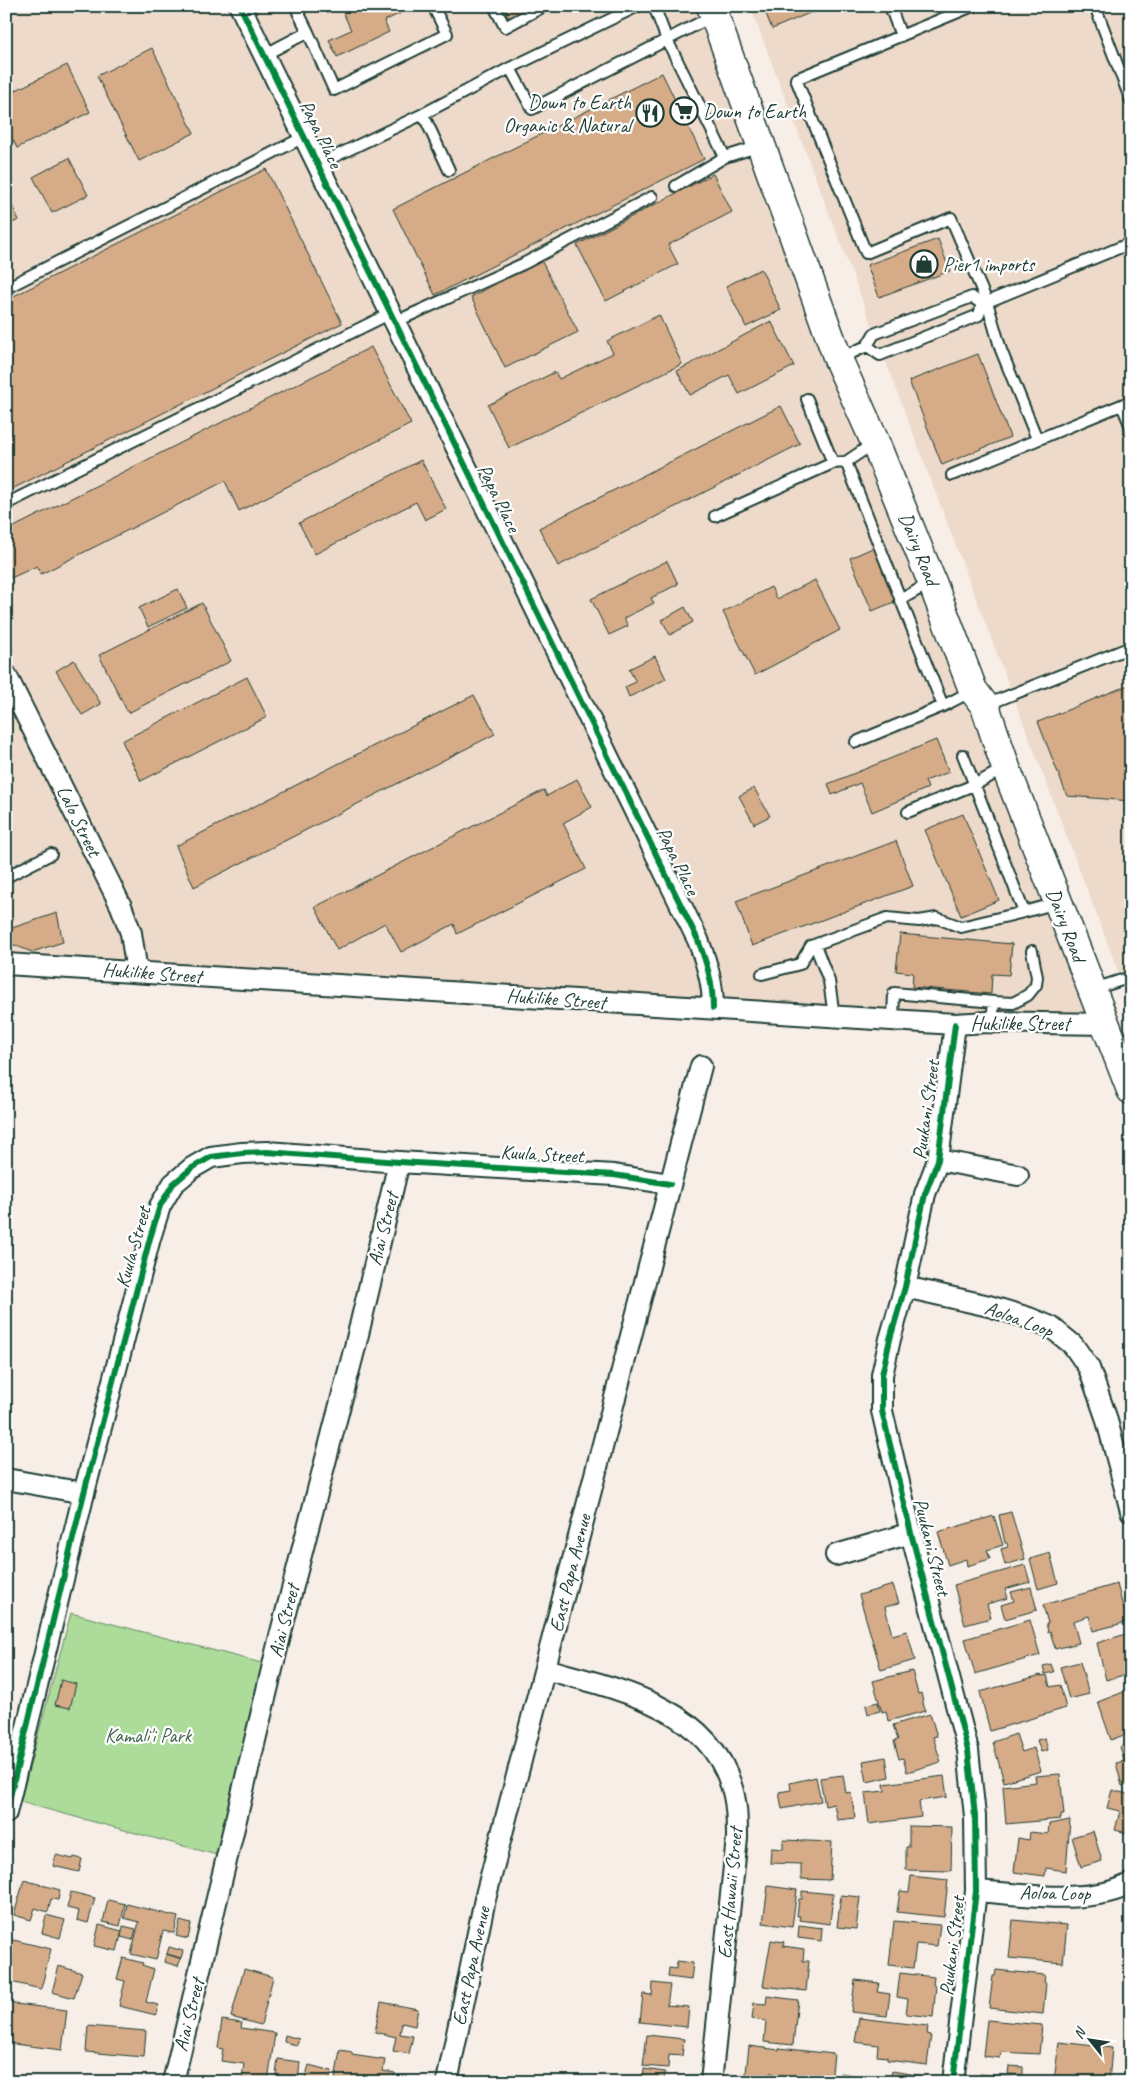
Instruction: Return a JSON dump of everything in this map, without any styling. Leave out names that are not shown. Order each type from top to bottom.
[{"type":"main road","name":"Dairy Road","points":[[712,11],[838,359],[875,442],[979,698],[1091,990],[1128,1076]]},
{"type":"street","name":"Papa Place","points":[[240,6],[698,940],[710,973],[713,990],[713,1008]]},
{"type":"street","name":"Lalo Street","points":[[6,675],[121,906],[131,933],[137,972]]},
{"type":"street","name":"Hukilike Street","points":[[6,964],[955,1024],[993,1012],[1106,1024]]},
{"type":"street","name":"Puukani Street","points":[[952,2082],[976,1891],[975,1816],[968,1750],[911,1533],[882,1411],[882,1375],[905,1287],[925,1194],[938,1160],[955,1024]]},
{"type":"street","name":"East Papa Avenue","points":[[447,2082],[485,1899],[701,1066]]},
{"type":"street","name":"Kuula Street","points":[[6,1813],[84,1493],[150,1238],[160,1206],[173,1184],[192,1168],[211,1158],[242,1153],[267,1152],[614,1175],[670,1184]]},
{"type":"street","points":[[938,1160],[1018,1175]]},
{"type":"street","name":"Aiai Street","points":[[172,2082],[280,1636],[354,1348],[399,1162]]},
{"type":"street","name":"Aoloa Loop","points":[[905,1287],[989,1306],[1029,1318],[1051,1326],[1073,1345],[1089,1368],[1106,1417],[1131,1511]]},
{"type":"street","points":[[6,1479],[84,1493]]},
{"type":"street","points":[[836,1556],[911,1533]]},
{"type":"street","name":"East Hawaii Street","points":[[545,1668],[620,1690],[653,1703],[695,1730],[716,1754],[731,1785],[736,1809],[737,1838],[711,2082]]},
{"type":"street","name":"Aoloa Loop","points":[[976,1891],[1063,1896],[1107,1894],[1131,1883]]},
{"type":"lane","points":[[298,12],[334,90],[447,34],[433,6]]},
{"type":"lane","points":[[494,6],[505,27],[544,6]]},
{"type":"lane","points":[[317,165],[638,6]]},
{"type":"lane","points":[[654,6],[667,40],[725,157]]},
{"type":"lane","points":[[890,6],[901,36]]},
{"type":"lane","points":[[973,6],[796,79],[866,253],[951,218],[1037,440]]},
{"type":"lane","points":[[1095,6],[1131,101]]},
{"type":"lane","points":[[510,68],[532,109],[667,40],[712,11]]},
{"type":"lane","points":[[264,55],[308,32]]},
{"type":"lane","points":[[423,114],[449,170]]},
{"type":"lane","points":[[6,288],[304,137]]},
{"type":"lane","points":[[676,186],[725,157],[761,145]]},
{"type":"lane","points":[[6,504],[393,318],[524,264],[652,197]]},
{"type":"lane","points":[[866,346],[880,355],[979,315],[984,303],[1131,243]]},
{"type":"lane","points":[[838,359],[866,346],[874,334],[972,297],[984,303]]},
{"type":"lane","points":[[807,400],[833,463]]},
{"type":"lane","points":[[952,475],[1126,403],[1131,427]]},
{"type":"lane","points":[[715,516],[833,463],[846,462],[875,442]]},
{"type":"lane","points":[[846,462],[943,706]]},
{"type":"lane","points":[[900,600],[932,582]]},
{"type":"lane","points":[[856,742],[943,706],[979,698],[1131,647]]},
{"type":"lane","points":[[963,755],[976,784],[1024,912]]},
{"type":"lane","points":[[908,812],[976,784],[1006,768]]},
{"type":"lane","points":[[6,877],[51,854]]},
{"type":"lane","points":[[762,974],[800,964],[811,946],[887,918],[919,921],[938,918],[961,927],[1057,903]]},
{"type":"lane","points":[[815,945],[829,981],[834,1016]]},
{"type":"lane","points":[[893,1019],[894,994],[993,1012],[1013,1003],[1028,995],[1036,986],[1037,977],[1032,951]]},
{"type":"lane","points":[[1091,990],[1131,977]]},
{"type":"shaded area","points":[[6,6],[696,6],[1106,1024],[6,964]]},
{"type":"shaded area","points":[[750,6],[1131,6],[1131,1005]]},
{"type":"green space","name":"Kamali'i Park","points":[[71,1613],[273,1666],[228,1858],[20,1802]]},
{"type":"building","points":[[340,6],[398,6],[401,13],[384,21],[389,32],[337,57],[329,40],[351,30]]},
{"type":"building","points":[[503,6],[539,6],[511,22]]},
{"type":"building","points":[[763,6],[826,6],[772,29]]},
{"type":"building","points":[[152,48],[194,133],[139,161],[97,76]]},
{"type":"building","points":[[67,65],[90,112],[17,148],[6,126],[6,95]]},
{"type":"building","points":[[662,73],[704,159],[435,295],[393,209]]},
{"type":"building","points":[[69,158],[88,195],[52,213],[33,177]]},
{"type":"building","points":[[266,169],[342,323],[6,492],[6,300]]},
{"type":"building","points":[[713,174],[732,212],[668,245],[678,264],[606,301],[577,245]]},
{"type":"building","points":[[6,193],[19,220],[6,226]]},
{"type":"building","points":[[938,239],[950,271],[879,297],[867,265]]},
{"type":"building","points":[[541,260],[578,332],[505,368],[471,297]]},
{"type":"building","points":[[761,269],[781,310],[746,327],[726,286]]},
{"type":"building","points":[[659,315],[682,364],[509,448],[488,405],[555,372],[559,379],[613,353],[607,341]]},
{"type":"building","points":[[771,321],[794,366],[739,394],[729,375],[690,395],[677,371]]},
{"type":"building","points":[[371,347],[411,424],[239,511],[225,481],[41,574],[37,566],[11,578],[6,567],[6,531]]},
{"type":"building","points":[[978,354],[1010,437],[942,465],[909,381]]},
{"type":"building","points":[[781,406],[800,444],[558,566],[539,528]]},
{"type":"building","points":[[421,460],[446,509],[425,520],[416,502],[315,554],[299,523]]},
{"type":"building","points":[[877,546],[899,600],[872,611],[850,558]]},
{"type":"building","points":[[667,561],[678,584],[651,598],[654,603],[624,618],[628,626],[609,635],[591,599]]},
{"type":"building","points":[[815,580],[840,630],[755,675],[723,612],[771,587],[777,599]]},
{"type":"building","points":[[178,589],[187,608],[148,627],[139,608]]},
{"type":"building","points":[[202,603],[231,661],[128,713],[99,655]]},
{"type":"building","points":[[685,607],[693,622],[670,635],[662,620]]},
{"type":"building","points":[[655,656],[666,679],[629,697],[625,687],[636,682],[629,669]]},
{"type":"building","points":[[74,660],[101,704],[82,715],[56,671]]},
{"type":"building","points":[[247,677],[267,717],[141,781],[122,741]]},
{"type":"building","points":[[1131,684],[1131,801],[1067,796],[1038,722]]},
{"type":"building","points":[[474,695],[495,734],[194,887],[176,846]]},
{"type":"building","points":[[936,740],[949,772],[925,781],[928,788],[872,812],[860,783],[832,795],[828,784]]},
{"type":"building","points":[[577,779],[592,807],[563,823],[586,869],[457,934],[454,924],[401,952],[385,923],[337,950],[315,907],[544,790],[547,796]]},
{"type":"building","points":[[754,788],[770,816],[754,824],[739,796]]},
{"type":"building","points":[[963,814],[999,900],[961,916],[925,830]]},
{"type":"building","points":[[896,841],[913,886],[752,946],[736,901]]},
{"type":"building","points":[[57,913],[63,942],[32,952],[9,943],[6,930]]},
{"type":"building","points":[[900,934],[1012,944],[1009,975],[992,974],[991,994],[912,987],[913,973],[896,971]]},
{"type":"building","points":[[1011,1512],[1025,1559],[1005,1565],[1001,1549],[1008,1547],[1007,1543],[1005,1543],[999,1515]]},
{"type":"building","points":[[994,1516],[1003,1545],[987,1550],[990,1559],[967,1566],[966,1559],[948,1565],[938,1532]]},
{"type":"building","points":[[1050,1553],[1058,1583],[1038,1589],[1030,1559]]},
{"type":"building","points":[[1025,1565],[1030,1582],[1005,1589],[1008,1598],[987,1604],[991,1618],[965,1625],[954,1585]]},
{"type":"building","points":[[1117,1584],[1127,1622],[1093,1631],[1089,1616],[1073,1621],[1079,1643],[1055,1649],[1050,1631],[1048,1632],[1046,1623],[1048,1623],[1043,1605]]},
{"type":"building","points":[[893,1585],[899,1603],[885,1607],[892,1635],[907,1631],[915,1660],[881,1670],[859,1595]]},
{"type":"building","points":[[1031,1587],[1037,1610],[1005,1619],[1001,1605],[1014,1601],[1011,1592]]},
{"type":"building","points":[[1030,1620],[1040,1655],[975,1674],[965,1639]]},
{"type":"building","points":[[1129,1633],[1131,1673],[1106,1680],[1097,1643]]},
{"type":"building","points":[[1080,1662],[1089,1694],[1069,1699],[1060,1667]]},
{"type":"building","points":[[1051,1664],[1054,1672],[1045,1674],[1043,1666]]},
{"type":"building","points":[[912,1671],[918,1694],[921,1693],[925,1711],[888,1721],[886,1711],[882,1712],[873,1681]]},
{"type":"building","points":[[1047,1675],[1050,1687],[1060,1685],[1066,1708],[990,1731],[980,1692]]},
{"type":"building","points":[[61,1680],[76,1684],[70,1708],[55,1705]]},
{"type":"building","points":[[1131,1689],[1131,1732],[1111,1740],[1098,1702]]},
{"type":"building","points":[[878,1702],[880,1711],[868,1714],[866,1705]]},
{"type":"building","points":[[930,1714],[937,1736],[933,1737],[941,1762],[907,1772],[903,1758],[899,1759],[894,1741],[898,1740],[893,1725]]},
{"type":"building","points":[[1016,1734],[1022,1752],[1034,1748],[1041,1771],[1004,1782],[993,1742]]},
{"type":"building","points":[[1045,1738],[1048,1750],[1041,1752],[1037,1740]]},
{"type":"building","points":[[1131,1744],[1131,1784],[1122,1786],[1116,1763],[1124,1761],[1120,1747]]},
{"type":"building","points":[[886,1757],[889,1777],[867,1782],[863,1761]]},
{"type":"building","points":[[1060,1774],[1064,1815],[1061,1815],[1061,1819],[1006,1824],[1003,1786],[1036,1782],[1035,1776]]},
{"type":"building","points":[[843,1775],[846,1793],[851,1792],[855,1818],[837,1820],[834,1804],[825,1806],[820,1778]]},
{"type":"building","points":[[944,1776],[947,1797],[919,1801],[921,1817],[869,1824],[865,1793],[885,1791],[884,1784]]},
{"type":"building","points":[[816,1777],[821,1801],[782,1809],[779,1792],[791,1790],[790,1783]]},
{"type":"building","points":[[1112,1790],[1131,1795],[1131,1834],[1115,1830],[1120,1811],[1107,1808]]},
{"type":"building","points":[[1070,1820],[1066,1871],[1046,1868],[1045,1876],[1014,1872],[1018,1838],[1029,1840],[1030,1832],[1048,1834],[1049,1824]]},
{"type":"building","points":[[909,1826],[952,1827],[951,1871],[906,1870],[906,1847],[909,1847]]},
{"type":"building","points":[[1093,1831],[1102,1861],[1081,1867],[1072,1837]]},
{"type":"building","points":[[783,1840],[832,1842],[830,1880],[801,1879],[801,1864],[770,1863],[771,1848],[783,1849]]},
{"type":"building","points":[[56,1855],[82,1859],[79,1872],[53,1866]]},
{"type":"building","points":[[911,1876],[948,1880],[944,1917],[897,1912],[900,1891],[909,1892]]},
{"type":"building","points":[[24,1880],[60,1890],[58,1900],[51,1899],[48,1912],[35,1908],[31,1920],[14,1915]]},
{"type":"building","points":[[768,1886],[797,1890],[792,1927],[763,1923]]},
{"type":"building","points":[[802,1891],[833,1894],[830,1924],[799,1920],[800,1916],[797,1916],[799,1899],[802,1899]]},
{"type":"building","points":[[71,1892],[95,1898],[88,1923],[77,1920],[79,1911],[67,1908]]},
{"type":"building","points":[[841,1895],[860,1897],[856,1929],[837,1927]]},
{"type":"building","points":[[108,1900],[125,1904],[120,1926],[103,1922]]},
{"type":"building","points":[[127,1904],[178,1917],[174,1933],[163,1931],[156,1960],[131,1954],[139,1922],[124,1918]]},
{"type":"building","points":[[46,1915],[65,1920],[60,1938],[42,1933]]},
{"type":"building","points":[[1013,1920],[1067,1925],[1063,1963],[1009,1958]]},
{"type":"building","points":[[180,1921],[191,1924],[188,1939],[176,1936]]},
{"type":"building","points":[[894,1921],[940,1925],[937,1946],[916,1944],[913,1968],[889,1965]]},
{"type":"building","points":[[99,1925],[122,1931],[117,1951],[94,1946]]},
{"type":"building","points":[[799,1925],[822,1928],[821,1941],[798,1938]]},
{"type":"building","points":[[123,1926],[136,1929],[133,1940],[121,1937]]},
{"type":"building","points":[[9,1939],[51,1949],[41,1989],[6,1981],[6,1949]]},
{"type":"building","points":[[771,1940],[784,1942],[783,1946],[804,1949],[803,1961],[809,1961],[806,1991],[763,1986]]},
{"type":"building","points":[[169,1947],[183,1951],[181,1958],[167,1954]]},
{"type":"building","points":[[166,1954],[181,1959],[178,1966],[164,1962]]},
{"type":"building","points":[[123,1958],[143,1963],[142,1965],[154,1969],[146,2002],[158,2005],[156,2015],[119,2006],[125,1981],[117,1979]]},
{"type":"building","points":[[677,1961],[693,1963],[691,1980],[668,1977],[669,1968],[676,1969]]},
{"type":"building","points":[[59,1966],[82,1973],[74,1998],[52,1992]]},
{"type":"building","points":[[244,1969],[273,1977],[261,2025],[231,2017]]},
{"type":"building","points":[[996,1970],[1045,1975],[1043,2014],[989,2008],[993,1976],[995,1976]]},
{"type":"building","points":[[900,1973],[934,1977],[933,1985],[936,1986],[933,2017],[906,2014],[908,1999],[897,1997]]},
{"type":"building","points":[[855,1980],[879,1983],[877,1992],[890,1994],[887,2016],[851,2012]]},
{"type":"building","points":[[653,1983],[670,1985],[667,2005],[689,2007],[687,2027],[640,2022],[643,1994],[652,1995]]},
{"type":"building","points":[[767,1996],[798,2000],[793,2045],[764,2042],[766,2021],[752,2019],[754,2003],[766,2004]]},
{"type":"building","points":[[381,2002],[418,2009],[415,2026],[402,2023],[400,2034],[413,2036],[409,2054],[393,2051],[396,2037],[375,2032]]},
{"type":"building","points":[[6,2003],[67,2010],[62,2050],[6,2043]]},
{"type":"building","points":[[859,2018],[928,2026],[927,2034],[931,2035],[927,2065],[887,2060],[887,2057],[877,2056],[878,2045],[855,2042]]},
{"type":"building","points":[[222,2020],[242,2023],[241,2028],[275,2033],[268,2082],[242,2078],[244,2064],[221,2061],[223,2049],[218,2048]]},
{"type":"building","points":[[987,2020],[1042,2025],[1039,2054],[1001,2052],[1000,2058],[983,2056]]},
{"type":"building","points":[[88,2026],[146,2031],[144,2057],[86,2052]]},
{"type":"building","points":[[285,2035],[299,2039],[297,2045],[284,2042]]},
{"type":"building","points":[[647,2035],[684,2039],[682,2056],[669,2055],[668,2068],[643,2066]]},
{"type":"building","points":[[1059,2042],[1112,2048],[1109,2082],[1054,2081]]},
{"type":"building","points":[[749,2046],[834,2054],[831,2082],[795,2082],[795,2080],[773,2077],[773,2073],[770,2073],[768,2082],[745,2082]]},
{"type":"building","points":[[340,2050],[352,2052],[352,2055],[385,2060],[383,2071],[395,2073],[394,2082],[335,2080]]},
{"type":"building","points":[[278,2059],[300,2062],[298,2082],[275,2082]]},
{"type":"building","points":[[309,2065],[332,2071],[329,2082],[304,2082]]},
{"type":"building","points":[[1009,2066],[1023,2067],[1023,2075],[1008,2074]]},
{"type":"building","points":[[644,2069],[665,2072],[664,2082],[643,2082]]},
{"type":"building","points":[[892,2071],[923,2076],[925,2082],[890,2082]]},
{"type":"building","points":[[841,2073],[853,2075],[852,2082],[840,2082]]},
{"type":"building","points":[[980,2074],[1044,2080],[1044,2082],[980,2082]]},
{"type":"cycle path","points":[[240,6],[698,940],[709,974],[713,1008]]},
{"type":"cycle path","points":[[953,2082],[976,1891],[975,1816],[968,1750],[911,1533],[882,1411],[882,1375],[905,1287],[925,1194],[938,1160],[955,1024]]},
{"type":"cycle path","points":[[6,1813],[84,1493],[150,1238],[160,1206],[173,1184],[192,1168],[211,1157],[267,1152],[614,1175],[670,1184]]},
{"type":"place","name":"Down to Earth","points":[[684,111]]},
{"type":"place","name":"Down to Earth Organic & Natural","points":[[650,113]]},
{"type":"place","name":"Pier1 imports","points":[[924,264]]}]
